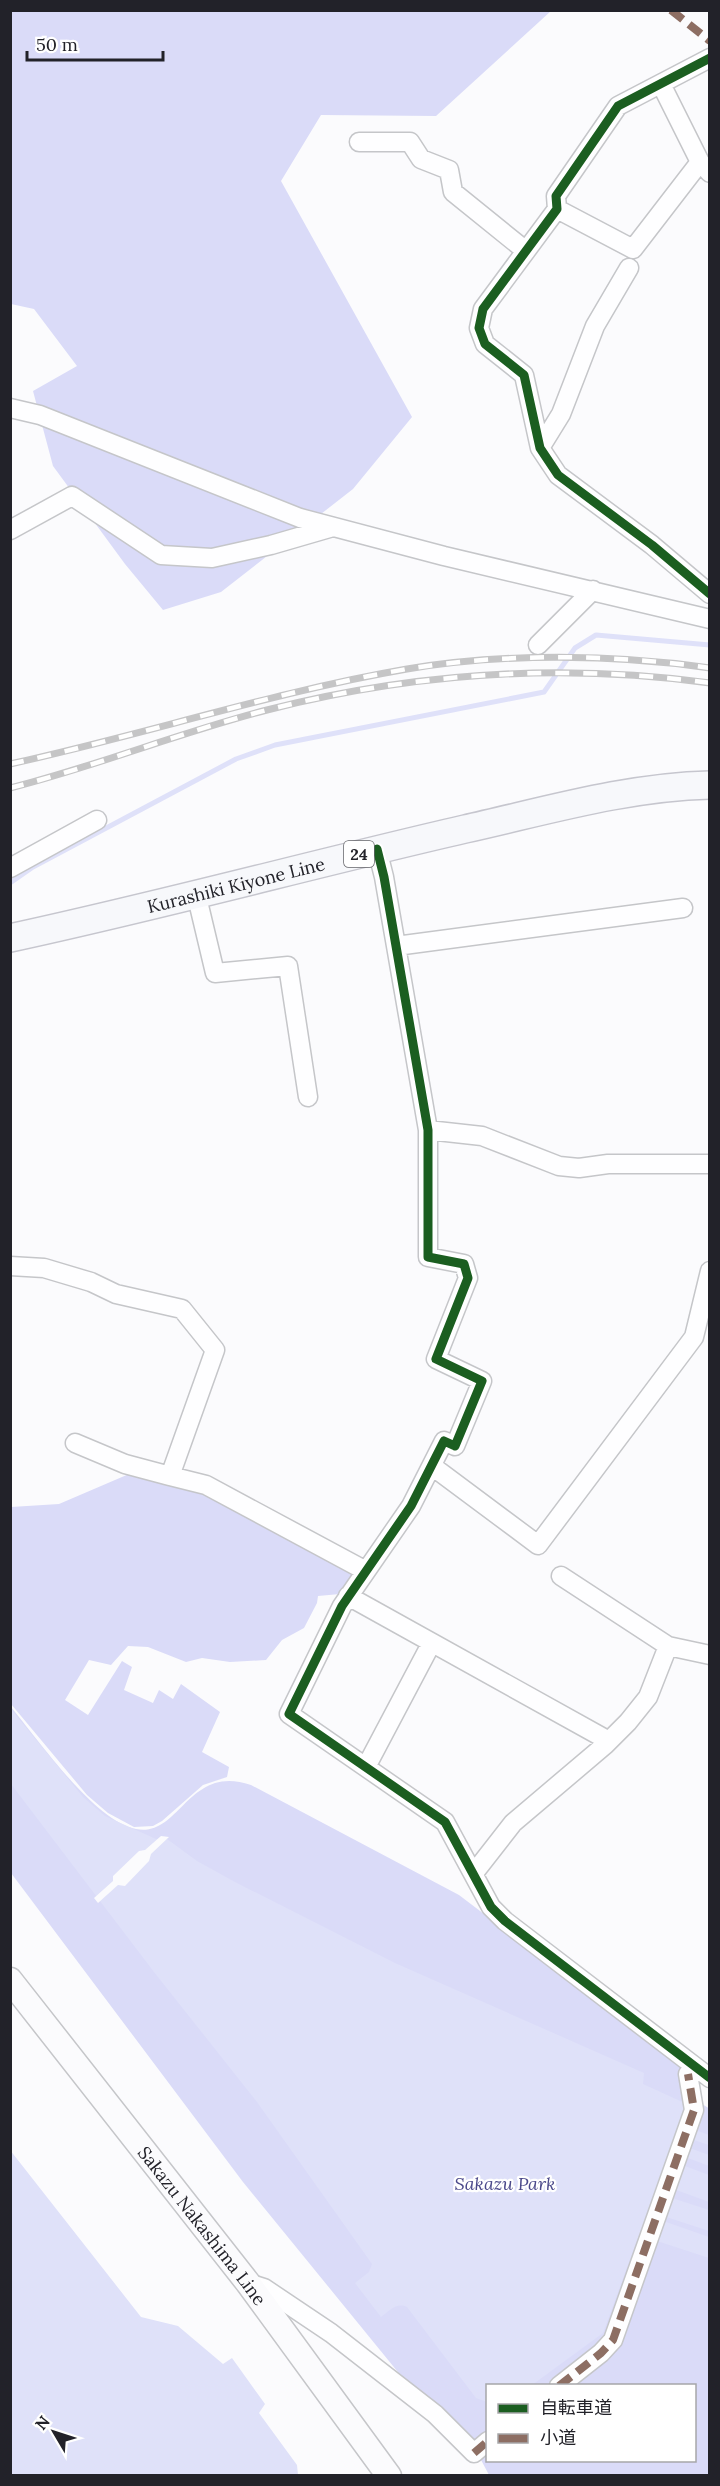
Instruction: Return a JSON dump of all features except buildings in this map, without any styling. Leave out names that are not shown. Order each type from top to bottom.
[{"type":"main road","name":"Kurashiki Kiyone Line","points":[[10,938],[377,849],[617,794],[673,786],[710,786]]},
{"type":"main road","name":"Sakazu Nakashima Line","points":[[10,1980],[248,2283],[389,2475]]},
{"type":"street","points":[[710,58],[618,106],[556,196],[557,209],[483,309],[479,328],[485,344],[524,375],[540,448],[558,475],[652,545],[710,594]]},
{"type":"street","points":[[557,209],[633,249],[705,168],[662,84]]},
{"type":"street","points":[[358,142],[410,142],[421,159],[449,170],[453,192],[526,251]]},
{"type":"street","points":[[540,448],[561,414],[595,326],[629,268]]},
{"type":"street","points":[[10,408],[40,415],[300,518],[444,556],[710,619]]},
{"type":"street","points":[[10,530],[72,496],[161,555],[212,558],[271,545],[333,527]]},
{"type":"street","points":[[538,645],[593,590]]},
{"type":"street","points":[[10,868],[97,820]]},
{"type":"street","points":[[377,849],[428,1130],[428,1257],[464,1264],[468,1278],[436,1359],[482,1381],[455,1446],[444,1441],[411,1506],[348,1596],[289,1714],[445,1822],[491,1907],[505,1921],[710,2078]]},
{"type":"street","points":[[196,893],[214,973],[288,966],[308,1097]]},
{"type":"street","points":[[396,946],[683,908]]},
{"type":"street","points":[[428,1130],[483,1136],[559,1166],[579,1168],[608,1164],[710,1164]]},
{"type":"street","points":[[10,1266],[44,1268],[91,1282],[116,1294],[182,1309],[215,1350],[170,1476]]},
{"type":"street","points":[[432,1466],[538,1545],[694,1337],[705,1303],[710,1271]]},
{"type":"street","points":[[75,1443],[125,1464],[206,1485],[366,1571]]},
{"type":"street","points":[[561,1576],[668,1646],[710,1655]]},
{"type":"street","points":[[348,1596],[609,1741]]},
{"type":"street","points":[[366,1767],[431,1644]]},
{"type":"street","points":[[474,1873],[513,1823],[609,1741],[648,1697],[668,1646]]},
{"type":"street","points":[[560,2384],[601,2353],[613,2340],[694,2110],[688,2073]]},
{"type":"street","points":[[248,2283],[264,2288],[331,2333],[481,2447]]},
{"type":"green space","points":[[11,11],[551,11],[436,116],[321,115],[281,181],[412,417],[353,489],[221,592],[163,610],[125,564],[53,466],[33,391],[77,366],[34,309],[11,304]]},
{"type":"green space","points":[[129,1474],[207,1494],[349,1566],[353,1575],[340,1594],[318,1596],[317,1603],[304,1628],[282,1640],[266,1660],[230,1662],[202,1658],[186,1662],[148,1647],[128,1646],[111,1665],[89,1660],[65,1700],[88,1715],[122,1661],[132,1667],[124,1690],[153,1703],[159,1690],[173,1699],[181,1684],[220,1712],[202,1752],[229,1767],[227,1777],[203,1785],[162,1821],[153,1826],[134,1827],[108,1813],[87,1795],[11,1704],[11,1507],[59,1504]]},
{"type":"green space","name":"Sakazu Park","points":[[10,1706],[68,1777],[103,1811],[120,1823],[136,1829],[151,1829],[164,1823],[186,1802],[213,1784],[230,1781],[251,1785],[459,1895],[690,2071],[699,2102],[710,2109],[709,2475],[489,2475],[479,2456],[415,2393],[243,2182],[11,1873]]},
{"type":"shaded area","name":"Sakazu Park","points":[[10,1708],[83,1797],[105,1816],[156,1839],[167,1839],[197,1861],[235,1882],[395,1963],[644,2073],[643,2084],[689,2105],[682,2125],[709,2135],[709,2145],[679,2135],[676,2143],[709,2155],[709,2166],[672,2152],[669,2160],[709,2175],[709,2202],[660,2184],[669,2197],[709,2210],[709,2231],[651,2212],[649,2216],[709,2237],[709,2258],[654,2240],[636,2243],[603,2333],[533,2384],[486,2384],[486,2402],[476,2398],[407,2307],[396,2306],[381,2317],[355,2283],[369,2272],[372,2264],[257,2102],[154,1972],[11,1784]]},
{"type":"shaded area","points":[[10,2150],[141,2317],[178,2326],[223,2364],[232,2358],[265,2404],[259,2413],[297,2465],[298,2475],[11,2475]]},
{"type":"pier","points":[[161,1836],[169,1837],[151,1854],[149,1861],[125,1886],[118,1885],[98,1903],[94,1898],[113,1881],[113,1876],[139,1851],[145,1850]]},
{"type":"waterway","points":[[10,883],[33,867],[236,759],[275,745],[544,692],[575,648],[596,635],[710,645]]},
{"type":"railway","points":[[10,764],[307,689],[443,664],[558,657],[636,660],[710,668]]},
{"type":"railway","points":[[10,788],[267,710],[376,687],[487,675],[543,673],[654,677],[710,683]]},
{"type":"marked path","points":[[671,10],[710,41]]},
{"type":"marked path","points":[[562,2384],[601,2353],[613,2340],[694,2110],[688,2074]]},
{"type":"marked path","points":[[474,2453],[486,2443]]},
{"type":"cycle path","points":[[710,58],[618,106],[556,196],[557,209],[483,309],[479,328],[485,344],[524,375],[540,448],[558,475],[652,545],[710,594]]},
{"type":"cycle path","points":[[377,849],[384,877],[428,1130],[428,1257],[464,1264],[468,1278],[436,1359],[482,1381],[455,1446],[444,1441],[411,1506],[342,1606],[289,1714],[445,1822],[491,1907],[505,1921],[710,2078]]}]
